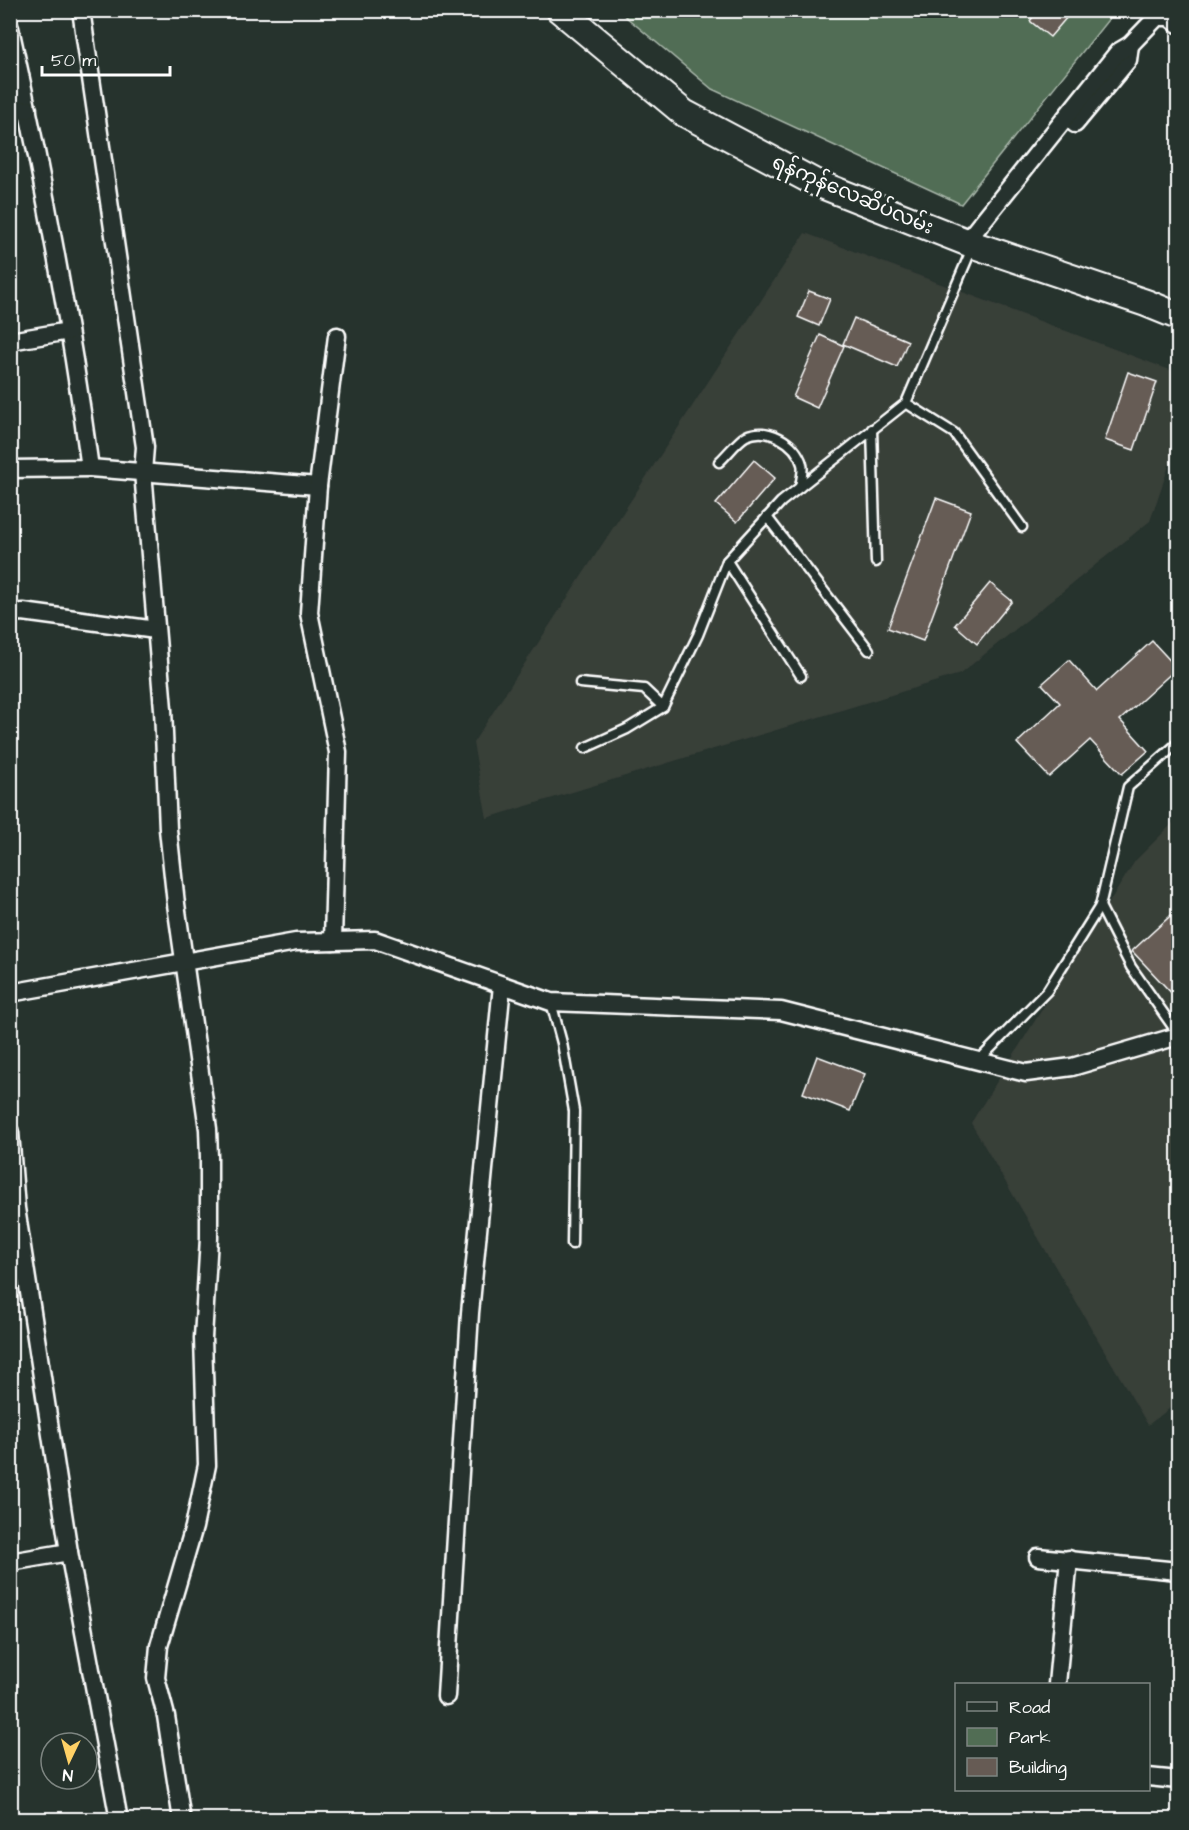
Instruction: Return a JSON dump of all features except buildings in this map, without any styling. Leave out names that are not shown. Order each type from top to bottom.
[{"type":"main road","name":"ရန်ကုန်လေဆိပ်လမ်း","points":[[560,10],[684,113],[814,182],[970,243],[1179,316]]},
{"type":"street","points":[[81,10],[145,447],[142,472],[167,764],[168,829],[176,904],[208,1129],[209,1238],[203,1338],[207,1465],[194,1527],[159,1646],[156,1678],[166,1716],[182,1820]]},
{"type":"street","points":[[970,243],[1118,52],[1130,45],[1157,17],[1169,17],[1179,24]]},
{"type":"street","points":[[10,28],[28,109],[69,331],[90,468]]},
{"type":"street","points":[[10,112],[28,109]]},
{"type":"street","points":[[10,341],[69,331]]},
{"type":"street","points":[[333,941],[338,752],[309,613],[318,486],[337,336]]},
{"type":"street","points":[[10,469],[90,468],[318,486]]},
{"type":"street","points":[[10,614],[23,612],[156,630]]},
{"type":"street","points":[[10,993],[296,942],[375,940],[551,1002],[781,1011],[1026,1073],[1072,1067],[1179,1035]]},
{"type":"street","points":[[446,1696],[470,1313],[502,985]]},
{"type":"street","points":[[10,1132],[16,1208],[69,1552],[119,1820]]},
{"type":"street","points":[[10,1562],[69,1552]]},
{"type":"street","points":[[1038,1557],[1179,1571]]},
{"type":"street","points":[[1057,1683],[1069,1559]]},
{"type":"street","points":[[1150,1777],[1179,1780]]},
{"type":"lane","points":[[585,748],[627,729],[663,707],[698,635],[728,561],[781,502],[906,403],[970,243]]},
{"type":"lane","points":[[906,403],[954,433],[1022,527]]},
{"type":"lane","points":[[872,429],[876,562]]},
{"type":"lane","points":[[719,462],[746,436],[777,435],[794,449],[803,465],[800,487]]},
{"type":"lane","points":[[767,517],[869,650]]},
{"type":"lane","points":[[728,561],[801,676]]},
{"type":"lane","points":[[580,683],[644,689],[663,707]]},
{"type":"lane","points":[[979,1060],[1047,991],[1100,906],[1128,787],[1179,743]]},
{"type":"lane","points":[[1100,906],[1131,967],[1179,1035]]},
{"type":"lane","points":[[551,1002],[562,1043],[574,1111],[572,1244]]},
{"type":"shaded area","points":[[805,233],[1178,373],[1178,439],[1150,521],[960,674],[487,818],[473,743]]},
{"type":"shaded area","points":[[1178,818],[1178,1402],[1148,1425],[971,1123],[1135,861]]},
{"type":"green space","points":[[619,11],[1115,11],[961,204],[712,89]]}]
